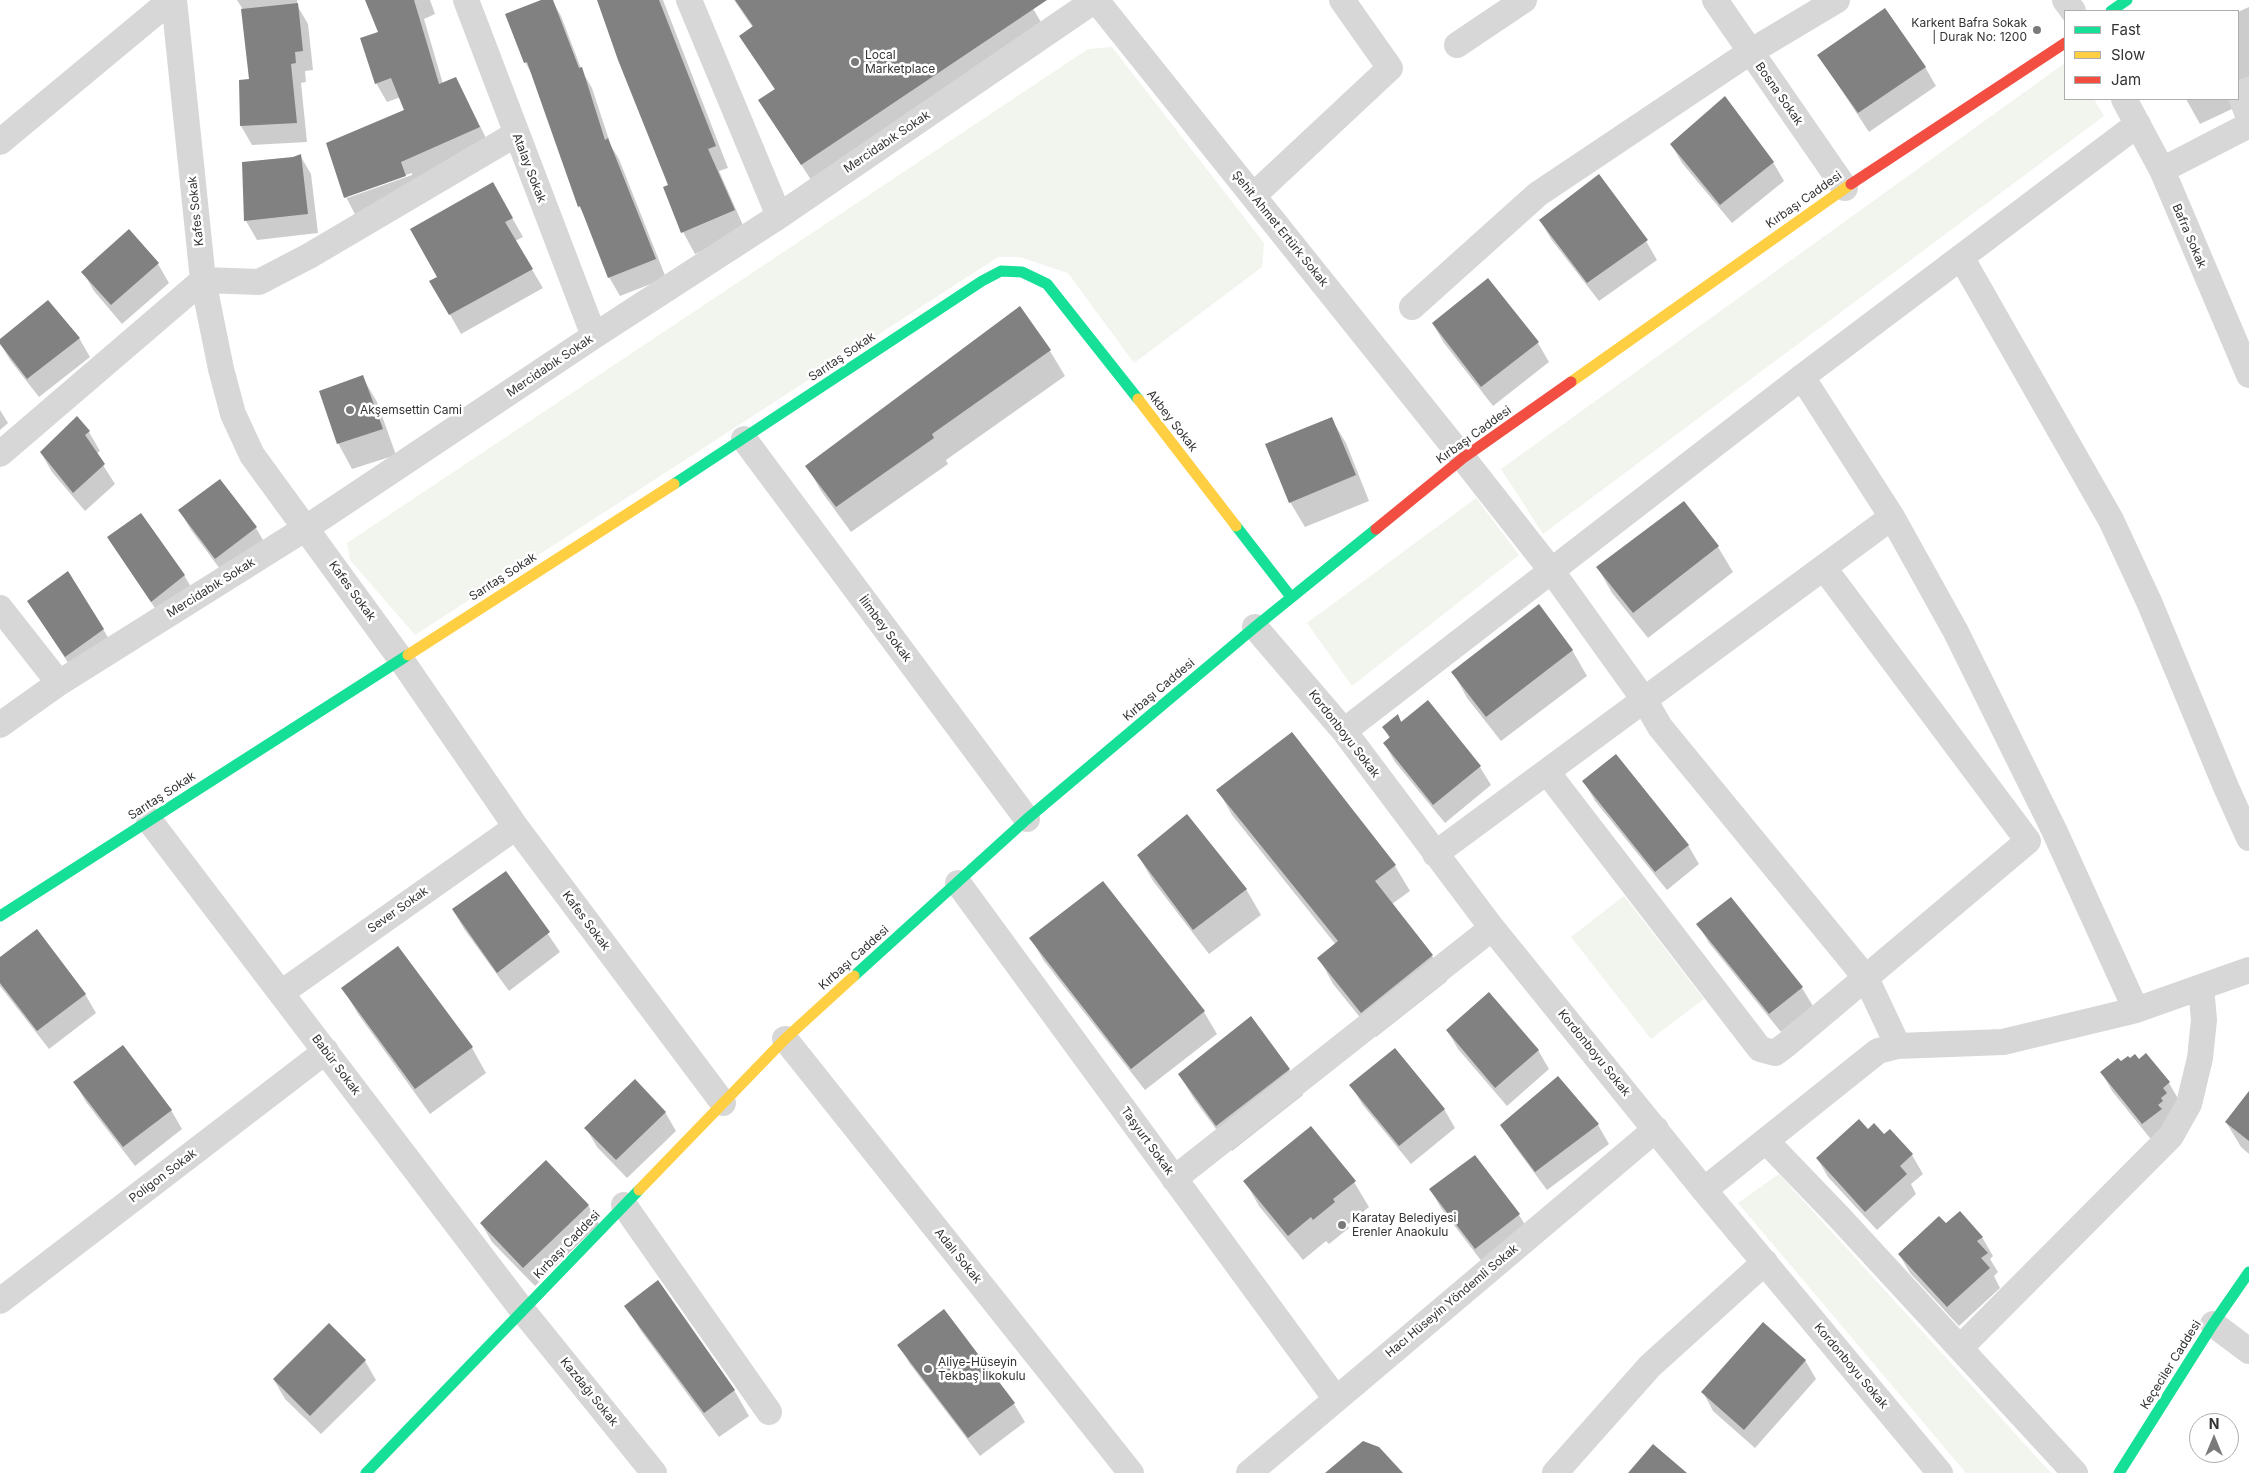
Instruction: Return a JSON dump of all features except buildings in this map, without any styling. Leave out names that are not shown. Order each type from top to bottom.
[{"type":"street","points":[[0,142],[173,0]]},
{"type":"street","name":"Kafes Sokak","points":[[173,0],[203,280],[220,369],[233,414],[252,455],[400,658],[516,826],[723,1103]]},
{"type":"street","name":"Atalay Sokak","points":[[466,0],[594,336]]},
{"type":"street","points":[[689,0],[779,216]]},
{"type":"street","name":"Mercidabık Sokak","points":[[0,725],[60,683],[306,528],[594,336],[779,216],[1096,0]]},
{"type":"street","name":"Şehit Ahmet Ertürk Sokak","points":[[1096,0],[1551,570],[1645,701],[1660,727],[1866,978],[1898,1046]]},
{"type":"street","points":[[1253,196],[1390,68],[1342,0]]},
{"type":"street","points":[[1457,44],[1524,0]]},
{"type":"street","name":"Bosna Sokak","points":[[1715,0],[1845,188]]},
{"type":"street","points":[[1412,307],[1538,194],[1750,52],[1837,0]]},
{"type":"street","points":[[2112,10],[2127,0]]},
{"type":"street","name":"Kırbaşı Caddesi","points":[[366,1473],[785,1039],[1027,819],[1255,627],[1463,458],[1845,188],[2064,44]]},
{"type":"street","points":[[2249,90],[2240,94],[2249,118]]},
{"type":"street","name":"Bafra Sokak","points":[[2125,100],[2162,170],[2249,375]]},
{"type":"street","points":[[1344,731],[1802,377],[2138,124]]},
{"type":"street","points":[[2162,170],[2249,124]]},
{"type":"street","points":[[0,454],[203,280],[259,282],[309,256],[516,134]]},
{"type":"street","points":[[1961,257],[2111,520],[2150,604],[2226,788],[2249,838]]},
{"type":"street","name":"Sarıtaş Sokak","points":[[0,916],[744,439],[982,281],[1001,271],[1022,272]]},
{"type":"street","name":"Akbey Sokak","points":[[1022,272],[1047,284],[1063,302],[1291,597]]},
{"type":"street","points":[[1802,377],[1892,518],[1956,632],[2054,830],[2136,1010]]},
{"type":"street","name":"İlimbey Sokak","points":[[744,439],[1027,819]]},
{"type":"street","points":[[1435,854],[1892,518]]},
{"type":"street","points":[[1824,568],[2028,842]]},
{"type":"street","points":[[0,608],[60,683]]},
{"type":"street","name":"Kordonboyu Sokak","points":[[1255,627],[1344,731],[1492,928],[1704,1190],[1940,1473]]},
{"type":"street","points":[[1547,772],[1760,1049],[1775,1052],[1787,1044],[2028,842],[2054,830]]},
{"type":"street","name":"Babür Sokak","points":[[149,820],[524,1311]]},
{"type":"street","name":"Sever Sokak","points":[[281,993],[516,826]]},
{"type":"street","name":"Taşyurt Sokak","points":[[958,883],[1336,1399]]},
{"type":"street","points":[[1174,1179],[1492,928]]},
{"type":"street","points":[[1704,1190],[1878,1051],[1898,1046],[2003,1042],[2136,1010],[2249,970]]},
{"type":"street","points":[[1960,1348],[2171,1136],[2189,1104],[2200,1058],[2204,1020],[2201,987]]},
{"type":"street","name":"Adalı Sokak","points":[[785,1039],[1131,1473]]},
{"type":"street","name":"Poligon Sokak","points":[[0,1301],[326,1052]]},
{"type":"street","name":"Hacı Hüseyin Yöndemli Sokak","points":[[1249,1473],[1656,1129]]},
{"type":"street","points":[[1766,1141],[2075,1473]]},
{"type":"street","points":[[624,1205],[769,1412]]},
{"type":"street","points":[[1556,1473],[1650,1366],[1765,1262]]},
{"type":"street","name":"Keçeciler Caddesi","points":[[2125,1471],[2213,1324],[2249,1272]]},
{"type":"street","name":"Kazdağı Sokak","points":[[524,1311],[654,1473]]},
{"type":"street","points":[[2213,1324],[2249,1351]]},
{"type":"shaded area","points":[[1112,47],[1264,243],[1262,267],[1134,363],[1068,273],[1020,257],[998,257],[415,635],[350,560],[347,543],[1088,49]]},
{"type":"shaded area","points":[[2064,64],[2064,100],[2095,100],[2104,116],[1543,534],[1501,469]]},
{"type":"shaded area","points":[[1476,498],[1519,555],[1352,686],[1307,623]]},
{"type":"shaded area","points":[[1624,896],[1704,999],[1651,1039],[1571,937]]},
{"type":"shaded area","points":[[1779,1174],[2051,1473],[1966,1473],[1738,1203]]},
{"type":"traffic: fast","points":[[2112,10],[2127,0]]},
{"type":"traffic: fast","points":[[674,484],[982,281],[1001,271],[1022,272],[1047,284],[1138,399]]},
{"type":"traffic: fast","points":[[1236,526],[1291,597]]},
{"type":"traffic: fast","points":[[854,976],[1027,819],[1255,627],[1376,529]]},
{"type":"traffic: fast","points":[[0,916],[408,655]]},
{"type":"traffic: fast","points":[[366,1473],[639,1190]]},
{"type":"traffic: fast","points":[[2119,1473],[2213,1324],[2249,1272]]},
{"type":"traffic: slow","points":[[1571,382],[1851,184]]},
{"type":"traffic: slow","points":[[1138,399],[1236,526]]},
{"type":"traffic: slow","points":[[408,655],[674,484]]},
{"type":"traffic: slow","points":[[639,1190],[785,1039],[854,976]]},
{"type":"traffic: jam","points":[[1851,184],[2064,44]]},
{"type":"traffic: jam","points":[[1376,529],[1463,458],[1571,382]]},
{"type":"place","name":"Karkent Bafra Sokak | Durak No: 1200","points":[[2037,30]]},
{"type":"place","name":"Local Marketplace","points":[[855,62]]},
{"type":"place","name":"Akşemsettin Cami","points":[[350,410]]},
{"type":"place","name":"Karatay Belediyesi Erenler Anaokulu","points":[[1342,1225]]},
{"type":"place","name":"Aliye-Hüseyin Tekbaş İlkokulu","points":[[928,1369]]}]
